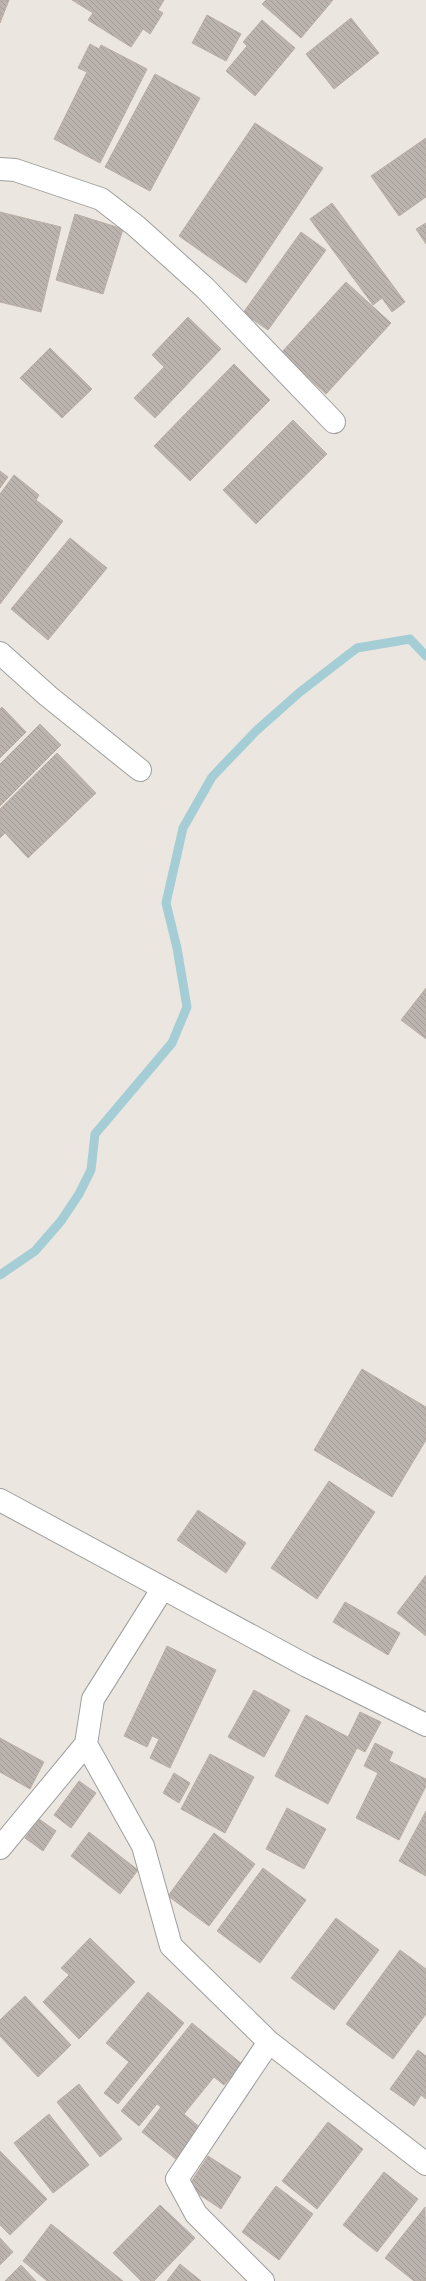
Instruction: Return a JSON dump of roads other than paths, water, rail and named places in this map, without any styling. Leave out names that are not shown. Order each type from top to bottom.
[{"type":"street","points":[[0,169],[15,170],[102,200],[136,226],[205,288],[334,422]]},
{"type":"street","points":[[0,653],[48,696],[140,770]]},
{"type":"street","points":[[0,1500],[307,1666],[426,1725]]},
{"type":"street","points":[[0,1848],[86,1744],[93,1699],[163,1588]]},
{"type":"street","points":[[86,1744],[142,1846],[171,1946],[269,2042],[426,2164]]},
{"type":"street","points":[[263,2281],[196,2214],[177,2179],[269,2042]]},
{"type":"waterway","points":[[0,1275],[35,1251],[61,1221],[79,1194],[91,1170],[95,1134],[172,1043],[187,1007],[177,948],[166,903],[183,828],[212,777],[255,732],[300,692],[357,648],[410,639],[426,656]]}]
